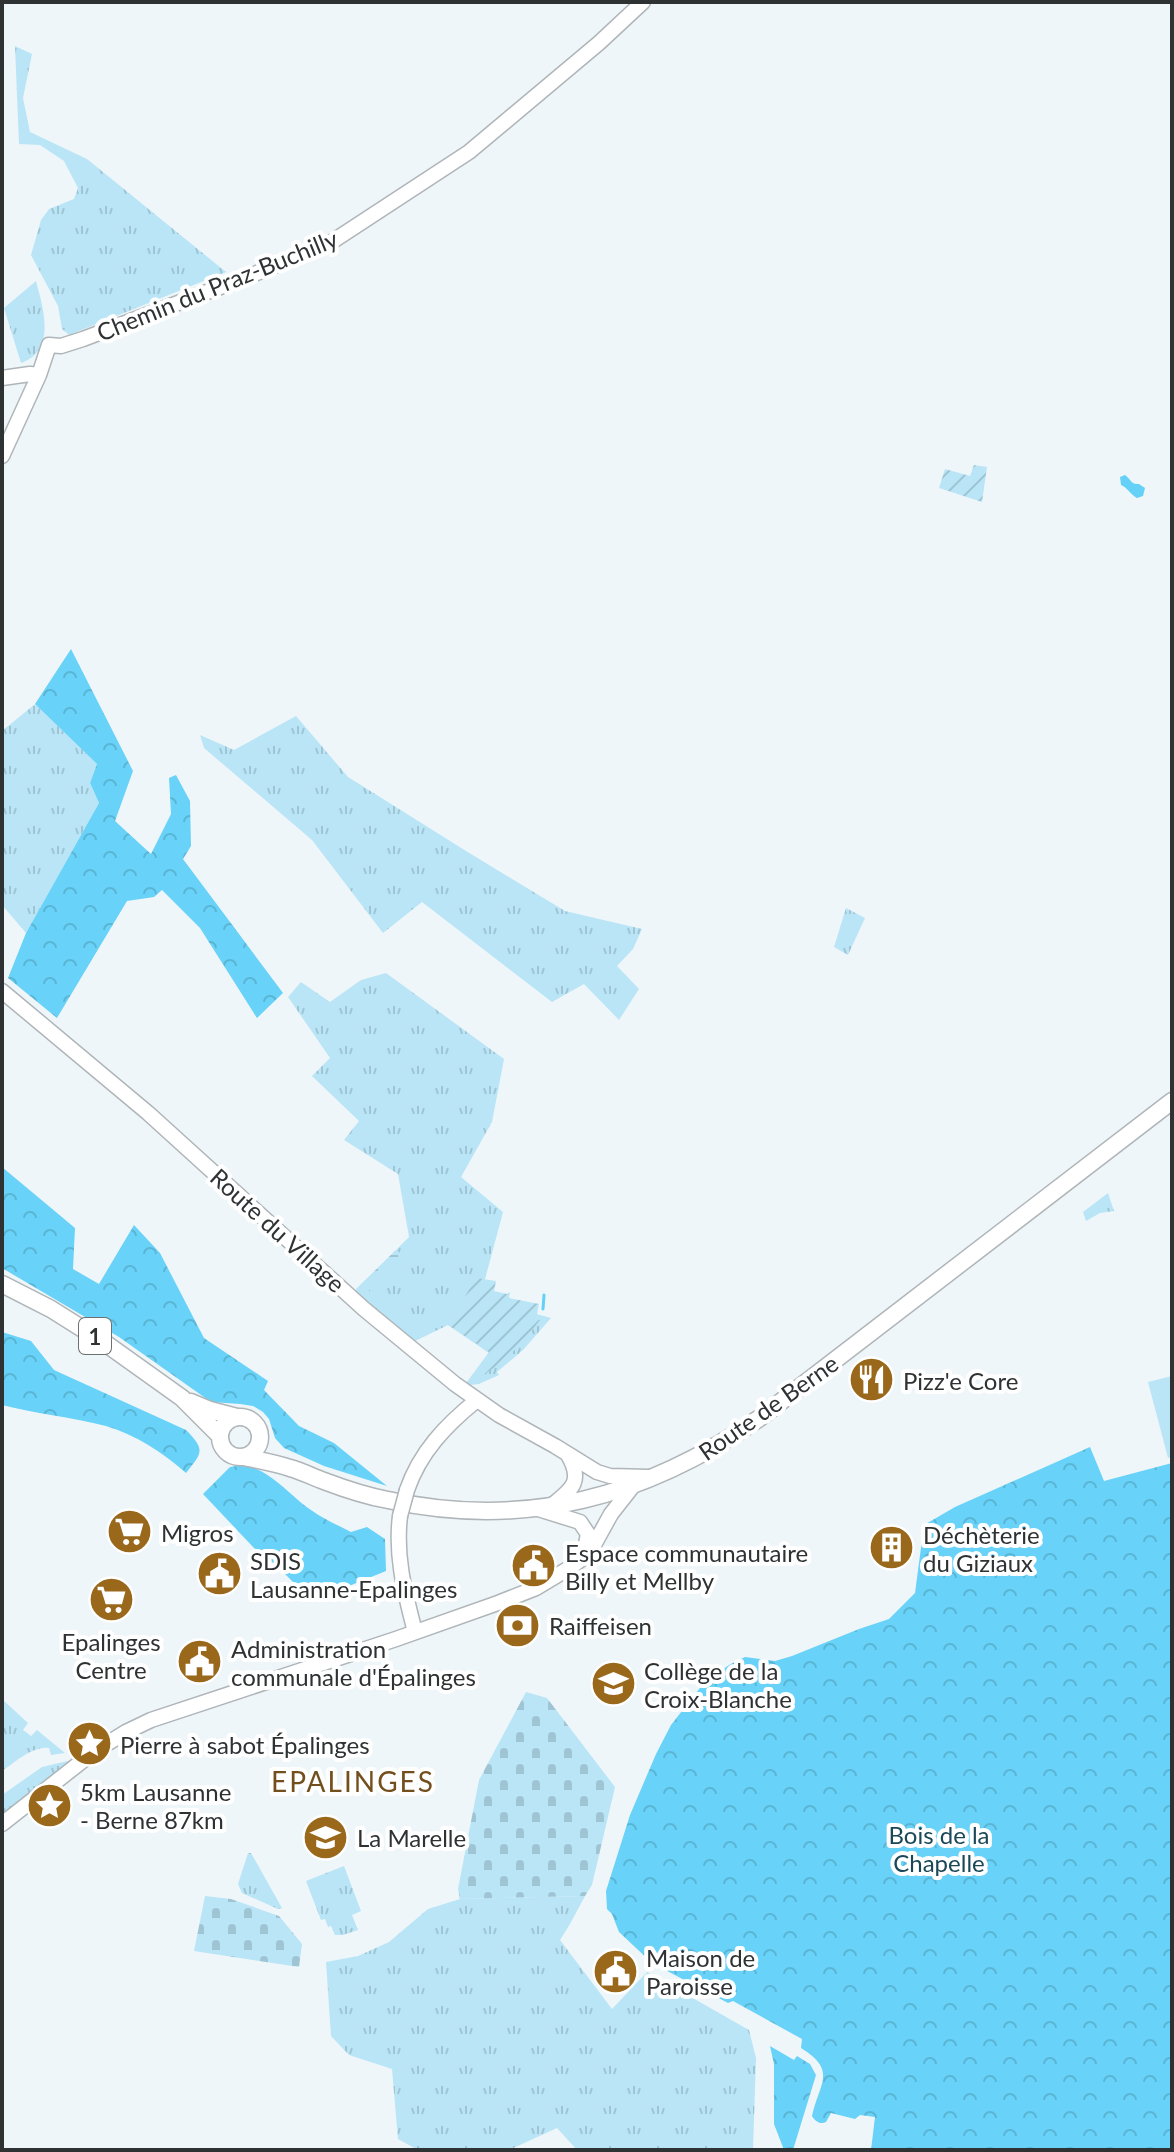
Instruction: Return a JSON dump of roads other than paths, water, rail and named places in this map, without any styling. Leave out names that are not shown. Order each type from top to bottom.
[{"type":"main road","name":"Route de Berne","points":[[243,1457],[292,1468],[365,1495],[416,1506],[479,1511],[543,1507],[590,1499],[633,1486],[702,1454],[761,1417],[1172,1101]]},
{"type":"main road","name":"1","points":[[2,1284],[77,1325],[182,1398],[220,1436]]},
{"type":"main road","name":"1","points":[[182,1398],[237,1417]]},
{"type":"main road","points":[[237,1417],[252,1421],[260,1437],[255,1450],[243,1457],[227,1453],[221,1445],[224,1424],[237,1417]]},
{"type":"main road","name":"Route de Berne","points":[[260,1437],[292,1468]]},
{"type":"street","name":"Chemin du Praz-Buchilly","points":[[39,375],[49,345],[61,346],[83,339],[330,243],[469,152],[643,2]]},
{"type":"street","points":[[2,378],[39,375],[2,456]]},
{"type":"street","name":"Route du Village","points":[[2,991],[148,1113],[384,1326],[455,1384],[499,1415],[603,1474],[655,1477]]},
{"type":"street","points":[[415,1632],[399,1562],[400,1516],[416,1468],[428,1448],[453,1420],[477,1400]]},
{"type":"street","points":[[543,1507],[567,1492],[576,1478],[574,1467],[565,1452]]},
{"type":"street","points":[[2,1824],[80,1761],[134,1728],[527,1592],[554,1578],[583,1559],[633,1486]]},
{"type":"street","points":[[543,1507],[584,1525],[588,1537],[583,1559]]},
{"type":"water","points":[[1125,475],[1145,488],[1143,496],[1137,498],[1121,485],[1120,477]]},
{"type":"waterway","points":[[543,1309],[544,1295]]},
{"type":"place","name":"Pizz'e Core","points":[[872,1380]]},
{"type":"place","name":"Migros","points":[[130,1532]]},
{"type":"place","name":"Déchèterie du Giziaux","points":[[892,1548]]},
{"type":"place","name":"Espace communautaire Billy et Mellby","points":[[534,1566]]},
{"type":"place","name":"SDIS Lausanne-Epalinges","points":[[219,1574]]},
{"type":"place","name":"Epalinges Centre","points":[[111,1599]]},
{"type":"place","name":"Raiffeisen","points":[[518,1625]]},
{"type":"place","name":"Administration communale d'Épalinges","points":[[200,1662]]},
{"type":"place","name":"Collège de la Croix-Blanche","points":[[613,1684]]},
{"type":"place","name":"Pierre à sabot Épalinges","points":[[89,1744]]},
{"type":"place","name":"5km Lausanne - Berne 87km","points":[[49,1805]]},
{"type":"place","name":"La Marelle","points":[[326,1837]]},
{"type":"place","name":"Maison de Paroisse","points":[[615,1971]]},
{"type":"district","name":"EPALINGES","points":[[353,1781]]},
{"type":"park label","name":"Bois de la Chapelle","points":[[939,1848]]}]
